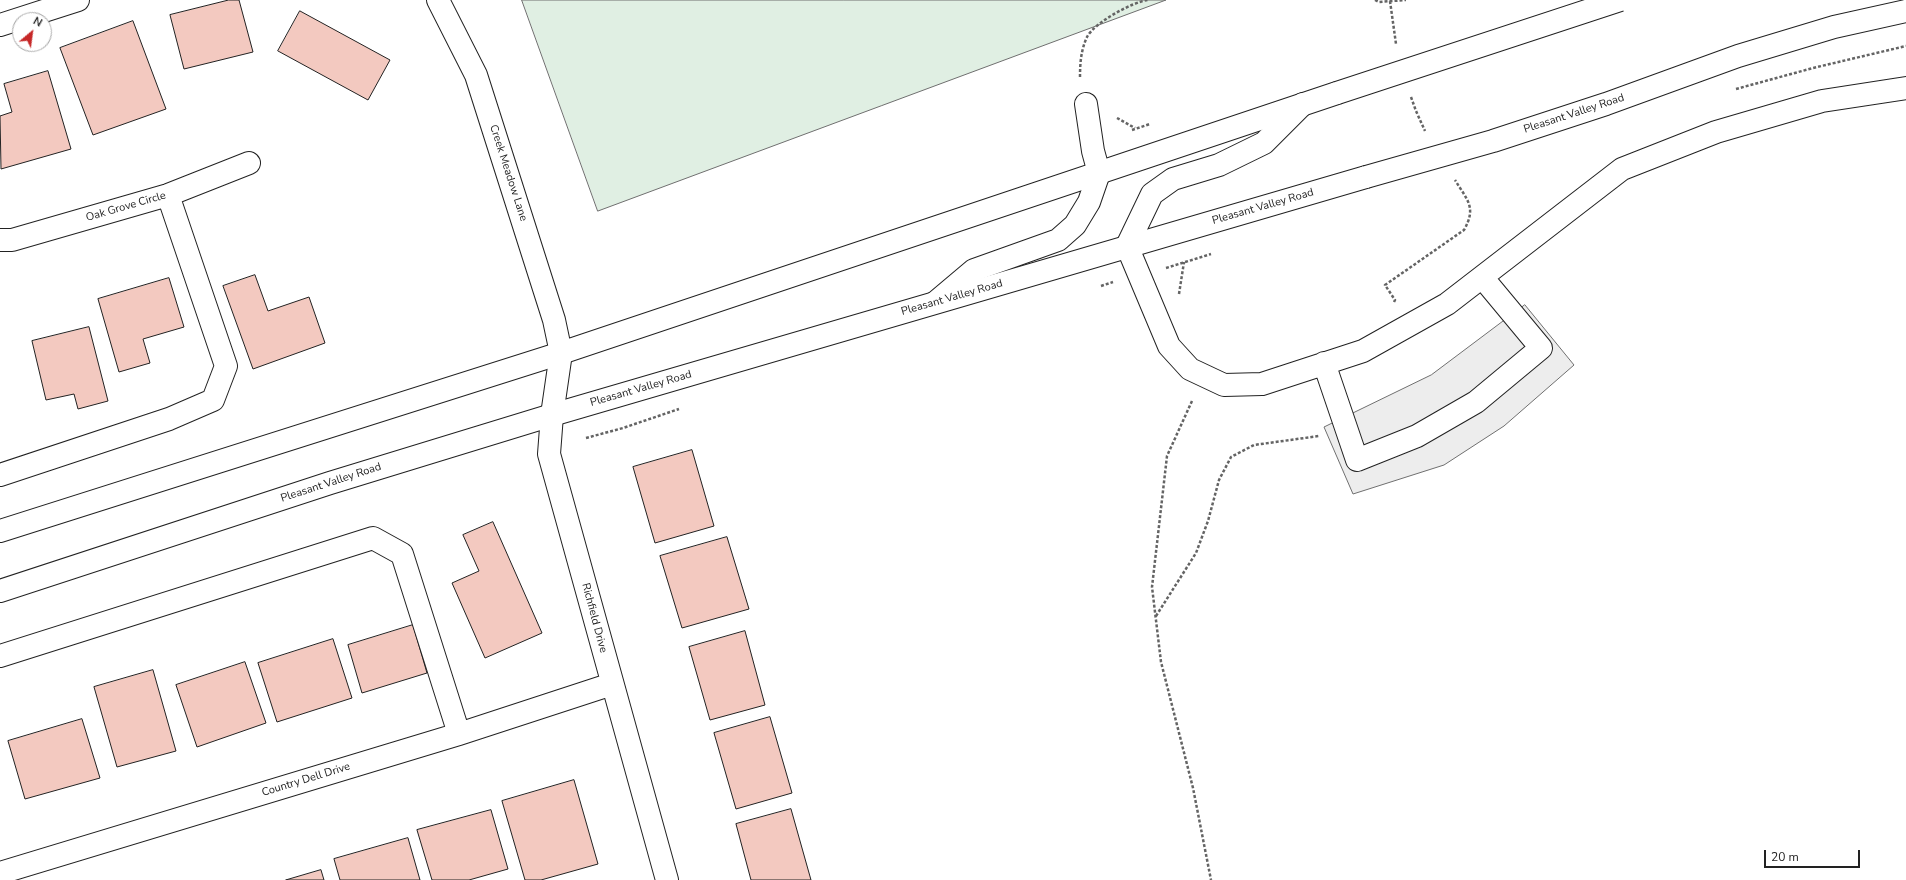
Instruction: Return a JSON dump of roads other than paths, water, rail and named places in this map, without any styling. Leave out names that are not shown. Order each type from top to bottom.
[{"type":"main road","points":[[0,26],[78,0]]},
{"type":"main road","name":"Creek Meadow Lane","points":[[438,0],[476,75],[554,320],[561,353]]},
{"type":"main road","points":[[0,530],[561,353],[1303,104],[1620,0]]},
{"type":"main road","name":"Pleasant Valley Road","points":[[0,591],[330,483],[552,415],[1127,246],[1493,141],[1599,107],[1738,56],[1834,27],[1906,11]]},
{"type":"main road","points":[[1303,104],[1264,143],[1219,165],[1173,179],[1152,194],[1127,246],[1169,346],[1190,369],[1224,385],[1262,384],[1324,364],[1363,351],[1413,324],[1447,304],[1622,169],[1716,132],[1822,101],[1906,88]]},
{"type":"main road","points":[[936,302],[974,270],[1058,240],[1075,225],[1089,202],[1099,173],[1093,151],[1086,104]]},
{"type":"main road","name":"Oak Grove Circle","points":[[0,240],[12,240],[168,195],[249,163]]},
{"type":"main road","points":[[0,475],[169,419],[213,400],[226,366],[168,195]]},
{"type":"main road","points":[[1324,364],[1357,460],[1417,436],[1476,402],[1542,348],[1482,277]]},
{"type":"main road","name":"Richfield Drive","points":[[561,353],[552,415],[549,454],[667,880]]},
{"type":"main road","points":[[0,656],[372,538],[402,554],[459,734]]},
{"type":"main road","name":"Country Dell Drive","points":[[0,873],[459,734],[612,684]]}]
